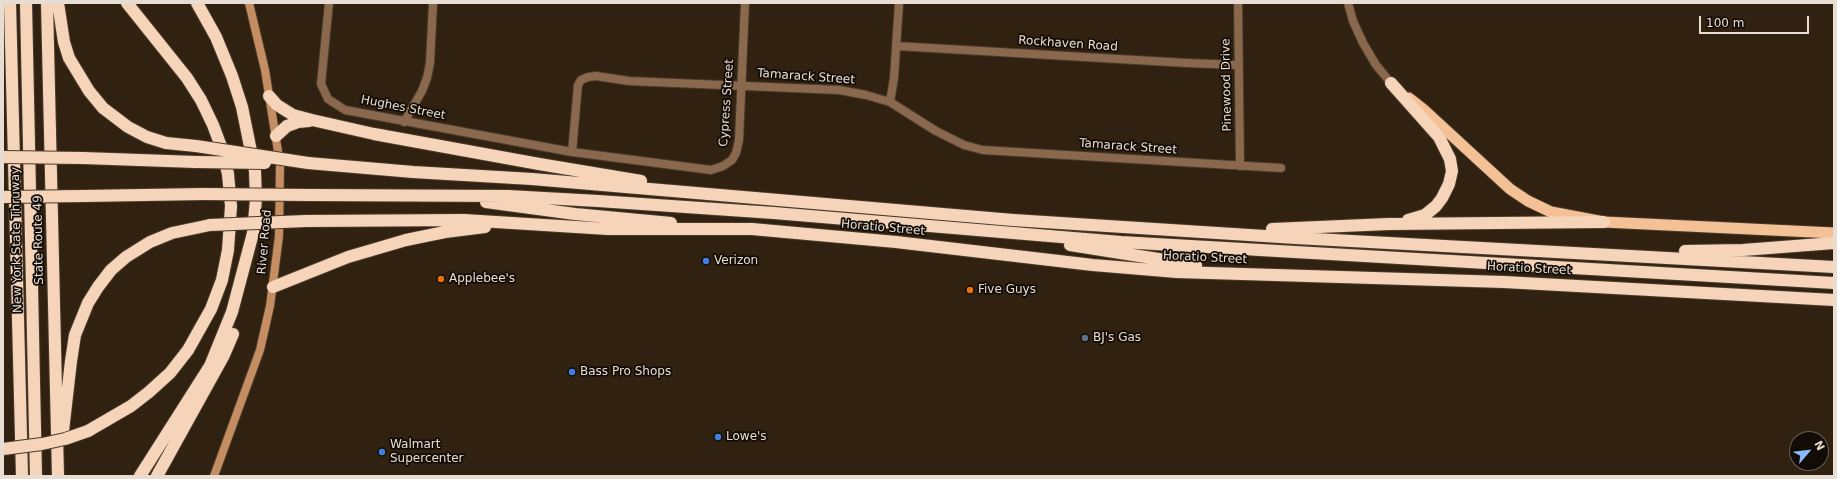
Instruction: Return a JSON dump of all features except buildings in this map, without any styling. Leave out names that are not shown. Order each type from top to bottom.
[{"type":"highway","name":"New York State Thruway","points":[[10,3],[22,476]]},
{"type":"highway","name":"New York State Thruway","points":[[26,3],[36,476]]},
{"type":"highway","name":"State Route 49","points":[[47,3],[58,473]]},
{"type":"highway","points":[[58,3],[64,42],[69,58],[89,91],[103,108],[128,127],[147,137],[166,143],[196,146],[308,163]]},
{"type":"highway","points":[[3,449],[66,439],[88,431],[131,406],[170,373],[184,355],[201,330],[211,310],[222,280],[228,250],[231,206],[228,174],[222,148],[201,100],[187,78],[127,3]]},
{"type":"highway","points":[[157,476],[224,355],[235,328],[244,297],[256,199],[255,171],[242,107],[232,76],[216,38],[197,3]]},
{"type":"highway","points":[[1391,83],[1423,109],[1510,189],[1528,201],[1551,212],[1604,222]]},
{"type":"highway","points":[[1389,224],[1424,214],[1436,206],[1449,184],[1452,172],[1448,151],[1439,137],[1391,83]]},
{"type":"highway","points":[[269,96],[277,105],[293,115],[374,134],[539,164],[644,181],[709,194]]},
{"type":"highway","points":[[276,136],[287,126],[298,122],[312,120]]},
{"type":"highway","points":[[3,158],[83,158],[196,162],[308,163],[709,194],[1013,220],[1834,267]]},
{"type":"highway","points":[[3,197],[204,194],[516,197],[698,207],[1044,237],[1259,251],[1834,283]]},
{"type":"highway","points":[[446,196],[574,214],[685,224],[715,230]]},
{"type":"highway","points":[[58,473],[71,361],[79,322],[88,303],[111,270],[126,257],[144,246],[172,233],[210,225],[306,221],[464,220],[518,224]]},
{"type":"highway","points":[[1208,232],[1389,224],[1604,222],[1834,233]]},
{"type":"highway","points":[[273,287],[348,257],[406,240],[446,232],[518,224]]},
{"type":"highway","name":"Horatio Street","points":[[518,224],[576,228],[752,230],[896,242],[1093,265],[1263,275],[1504,282],[1834,300]]},
{"type":"highway","points":[[140,476],[210,366],[232,312],[253,233]]},
{"type":"highway","points":[[1044,237],[1070,245],[1263,275]]},
{"type":"highway","points":[[1641,256],[1664,252],[1743,250],[1834,243]]},
{"type":"main road","name":"River Road","points":[[214,476],[260,350],[273,287],[279,236],[281,195],[280,164],[269,96],[250,3]]},
{"type":"street","name":"Hughes Street","points":[[329,3],[321,84],[328,99],[345,110],[572,152]]},
{"type":"street","points":[[404,122],[422,91],[427,78],[430,63],[433,3]]},
{"type":"street","name":"Cypress Street","points":[[572,152],[701,170],[711,170],[724,166],[732,160],[736,153],[739,140],[745,3]]},
{"type":"street","points":[[890,102],[894,78],[899,3]]},
{"type":"street","name":"Pinewood Drive","points":[[1238,3],[1240,166]]},
{"type":"street","points":[[1348,3],[1353,21],[1363,43],[1376,65],[1391,83]]},
{"type":"street","name":"Rockhaven Road","points":[[896,46],[1179,63],[1238,65]]},
{"type":"street","name":"Tamarack Street","points":[[572,152],[578,86],[581,80],[588,77],[629,81],[839,90],[866,94],[890,102],[936,131],[964,145],[983,150],[1281,168]]},
{"type":"place","name":"Verizon","points":[[706,261]]},
{"type":"place","name":"Applebee's","points":[[441,279]]},
{"type":"place","name":"Five Guys","points":[[970,290]]},
{"type":"place","name":"BJ's Gas","points":[[1085,338]]},
{"type":"place","name":"Bass Pro Shops","points":[[572,372]]},
{"type":"place","name":"Lowe's","points":[[718,437]]},
{"type":"place","name":"Walmart Supercenter","points":[[382,452]]}]
